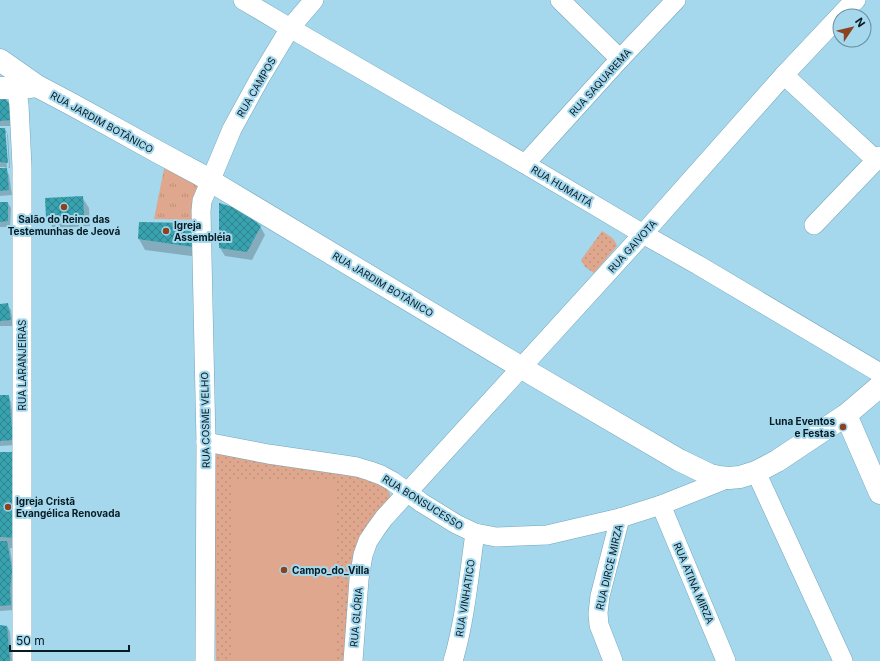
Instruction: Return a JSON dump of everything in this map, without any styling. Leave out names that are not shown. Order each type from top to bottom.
[{"type":"main road","name":"RUA JARDIM BOTÂNICO","points":[[13,78],[73,105],[211,181],[522,368],[679,460],[710,474],[729,478]]},
{"type":"main road","points":[[729,478],[740,477],[756,472],[777,461],[846,415],[880,386]]},
{"type":"main road","points":[[846,415],[880,494]]},
{"type":"street","name":"RUA HUMAITÁ","points":[[243,0],[880,372]]},
{"type":"street","name":"RUA CAMPOS","points":[[211,181],[232,129],[261,76],[290,28],[314,0]]},
{"type":"street","points":[[560,0],[620,60]]},
{"type":"street","name":"RUA SAQUAREMA","points":[[525,164],[676,0]]},
{"type":"street","name":"RUA GAIVOTA","points":[[407,492],[643,234],[849,2]]},
{"type":"street","points":[[784,75],[878,158],[814,225]]},
{"type":"street","name":"RUA LARANJEIRAS","points":[[13,78],[19,105],[22,166],[22,661]]},
{"type":"street","name":"RUA COSME VELHO","points":[[205,661],[206,442],[201,211],[202,201],[211,181]]},
{"type":"street","name":"RUA BONSUCESSO","points":[[206,442],[268,454],[357,467],[381,475],[392,481],[440,514],[475,534],[496,537],[547,535],[620,518],[661,505],[729,478]]},
{"type":"street","points":[[756,472],[843,661]]},
{"type":"street","name":"RUA GLÓRIA","points":[[353,661],[359,579],[363,555],[368,541],[376,529],[407,492]]},
{"type":"street","name":"RUA ATINA MIRZA","points":[[661,505],[726,661]]},
{"type":"street","name":"RUA DIRCE MIRZA","points":[[614,661],[599,625],[598,613],[600,596],[620,518]]},
{"type":"street","name":"RUA VINHATICO","points":[[453,661],[458,646],[475,534]]},
{"type":"green space","points":[[166,159],[199,175],[209,220],[154,219]]},
{"type":"green space","points":[[602,231],[613,239],[617,246],[594,273],[585,267],[581,260]]},
{"type":"green space","name":"Campo_do_Villa","points":[[216,450],[346,472],[373,481],[389,492],[392,503],[369,549],[348,661],[216,661],[214,518]]},
{"type":"green space","name":"Campo_do_Villa","points":[[231,479],[336,479],[336,661],[231,661]]},
{"type":"building","points":[[0,97],[5,98],[9,103],[11,120],[0,121]]},
{"type":"building","points":[[0,128],[5,128],[8,163],[0,162]]},
{"type":"building","points":[[0,168],[7,168],[9,190],[0,191]]},
{"type":"building","name":"Salão do Reino das Testemunhas de Jeová","points":[[83,196],[84,215],[46,217],[45,198]]},
{"type":"building","points":[[0,202],[8,202],[8,221],[0,222]]},
{"type":"building","points":[[219,203],[233,207],[250,217],[261,226],[247,252],[219,248]]},
{"type":"building","name":"Igreja Assembléia","points":[[139,222],[192,223],[193,247],[138,239]]},
{"type":"building","points":[[8,303],[11,320],[0,321],[0,304]]},
{"type":"building","points":[[0,395],[9,395],[13,440],[0,441]]},
{"type":"building","name":"Igreja Cristã Evangélica Renovada","points":[[0,452],[12,452],[15,477],[18,538],[0,537]]},
{"type":"building","points":[[0,541],[7,541],[12,570],[10,590],[11,605],[0,606]]},
{"type":"building","points":[[0,625],[7,626],[10,661],[0,661]]},
{"type":"place","name":"Salão do Reino das Testemunhas de Jeová","points":[[64,207]]},
{"type":"place","name":"Igreja Assembléia","points":[[166,231]]},
{"type":"place","name":"Luna Eventos e Festas","points":[[843,427]]},
{"type":"place","name":"Igreja Cristã Evangélica Renovada","points":[[8,507]]},
{"type":"place","name":"Campo_do_Villa","points":[[284,570]]}]
